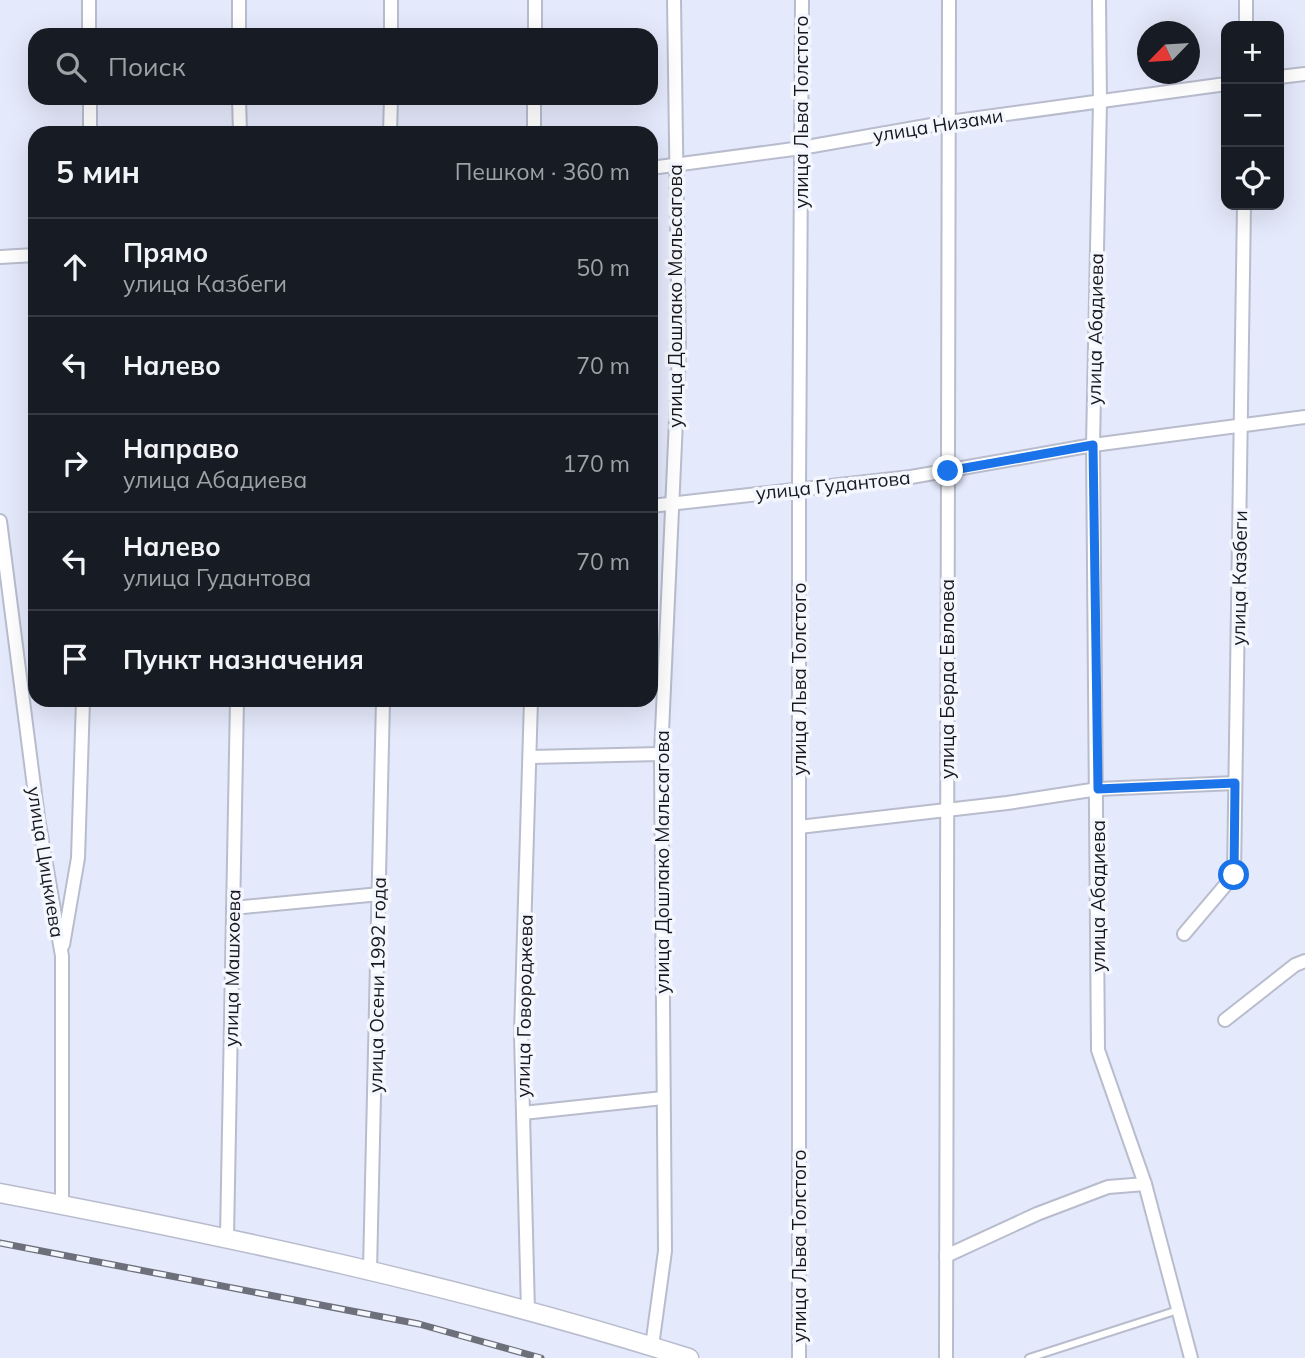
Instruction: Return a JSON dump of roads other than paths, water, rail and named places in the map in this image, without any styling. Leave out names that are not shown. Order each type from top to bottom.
[{"type":"street","points":[[89,0],[89,28]]},
{"type":"street","points":[[239,0],[239,28]]},
{"type":"street","points":[[391,0],[391,28]]},
{"type":"street","points":[[535,0],[535,28]]},
{"type":"street","name":"улица Дошлако Мальсагова","points":[[652,1346],[665,1251],[661,754],[679,354],[674,0]]},
{"type":"street","name":"улица Льва Толстого","points":[[799,1358],[802,0]]},
{"type":"street","name":"улица Берда Евлоева","points":[[946,1358],[949,0]]},
{"type":"street","name":"улица Абадиева","points":[[1099,0],[1100,102],[1093,445],[1098,789],[1098,1050],[1145,1184],[1191,1358]]},
{"type":"street","points":[[1246,0],[1246,21]]},
{"type":"street","points":[[1284,76],[1305,74]]},
{"type":"street","name":"улица Низами","points":[[658,168],[801,148],[949,122],[1221,85]]},
{"type":"street","points":[[90,105],[90,126]]},
{"type":"street","points":[[239,105],[240,126]]},
{"type":"street","points":[[390,126],[391,105]]},
{"type":"street","points":[[534,105],[534,126]]},
{"type":"street","name":"улица Казбеги","points":[[1184,934],[1234,875],[1244,210]]},
{"type":"street","points":[[0,257],[28,255]]},
{"type":"street","name":"улица Гудантова","points":[[658,505],[948,471],[1093,445],[1305,417]]},
{"type":"street","name":"улица Цицкиева","points":[[0,521],[38,818],[62,956],[62,1205]]},
{"type":"street","points":[[62,956],[78,858],[83,707]]},
{"type":"street","name":"улица Машхоева","points":[[227,1237],[237,707]]},
{"type":"street","name":"улица Осени 1992 года","points":[[370,1270],[383,707]]},
{"type":"street","name":"улица Говороджева","points":[[528,1312],[521,1034],[531,707]]},
{"type":"street","points":[[530,757],[661,754]]},
{"type":"street","points":[[799,827],[947,811],[1098,789],[1235,783]]},
{"type":"street","points":[[233,908],[380,894]]},
{"type":"street","points":[[1225,1020],[1295,965],[1305,961]]},
{"type":"street","points":[[523,1113],[663,1098]]},
{"type":"street","points":[[946,1256],[1037,1214],[1108,1187],[1145,1184]]},
{"type":"street","points":[[0,1193],[227,1237],[370,1270],[689,1358]]},
{"type":"lane","points":[[1029,1358],[1178,1310]]},
{"type":"railway","points":[[0,1243],[419,1324],[541,1358]]}]
